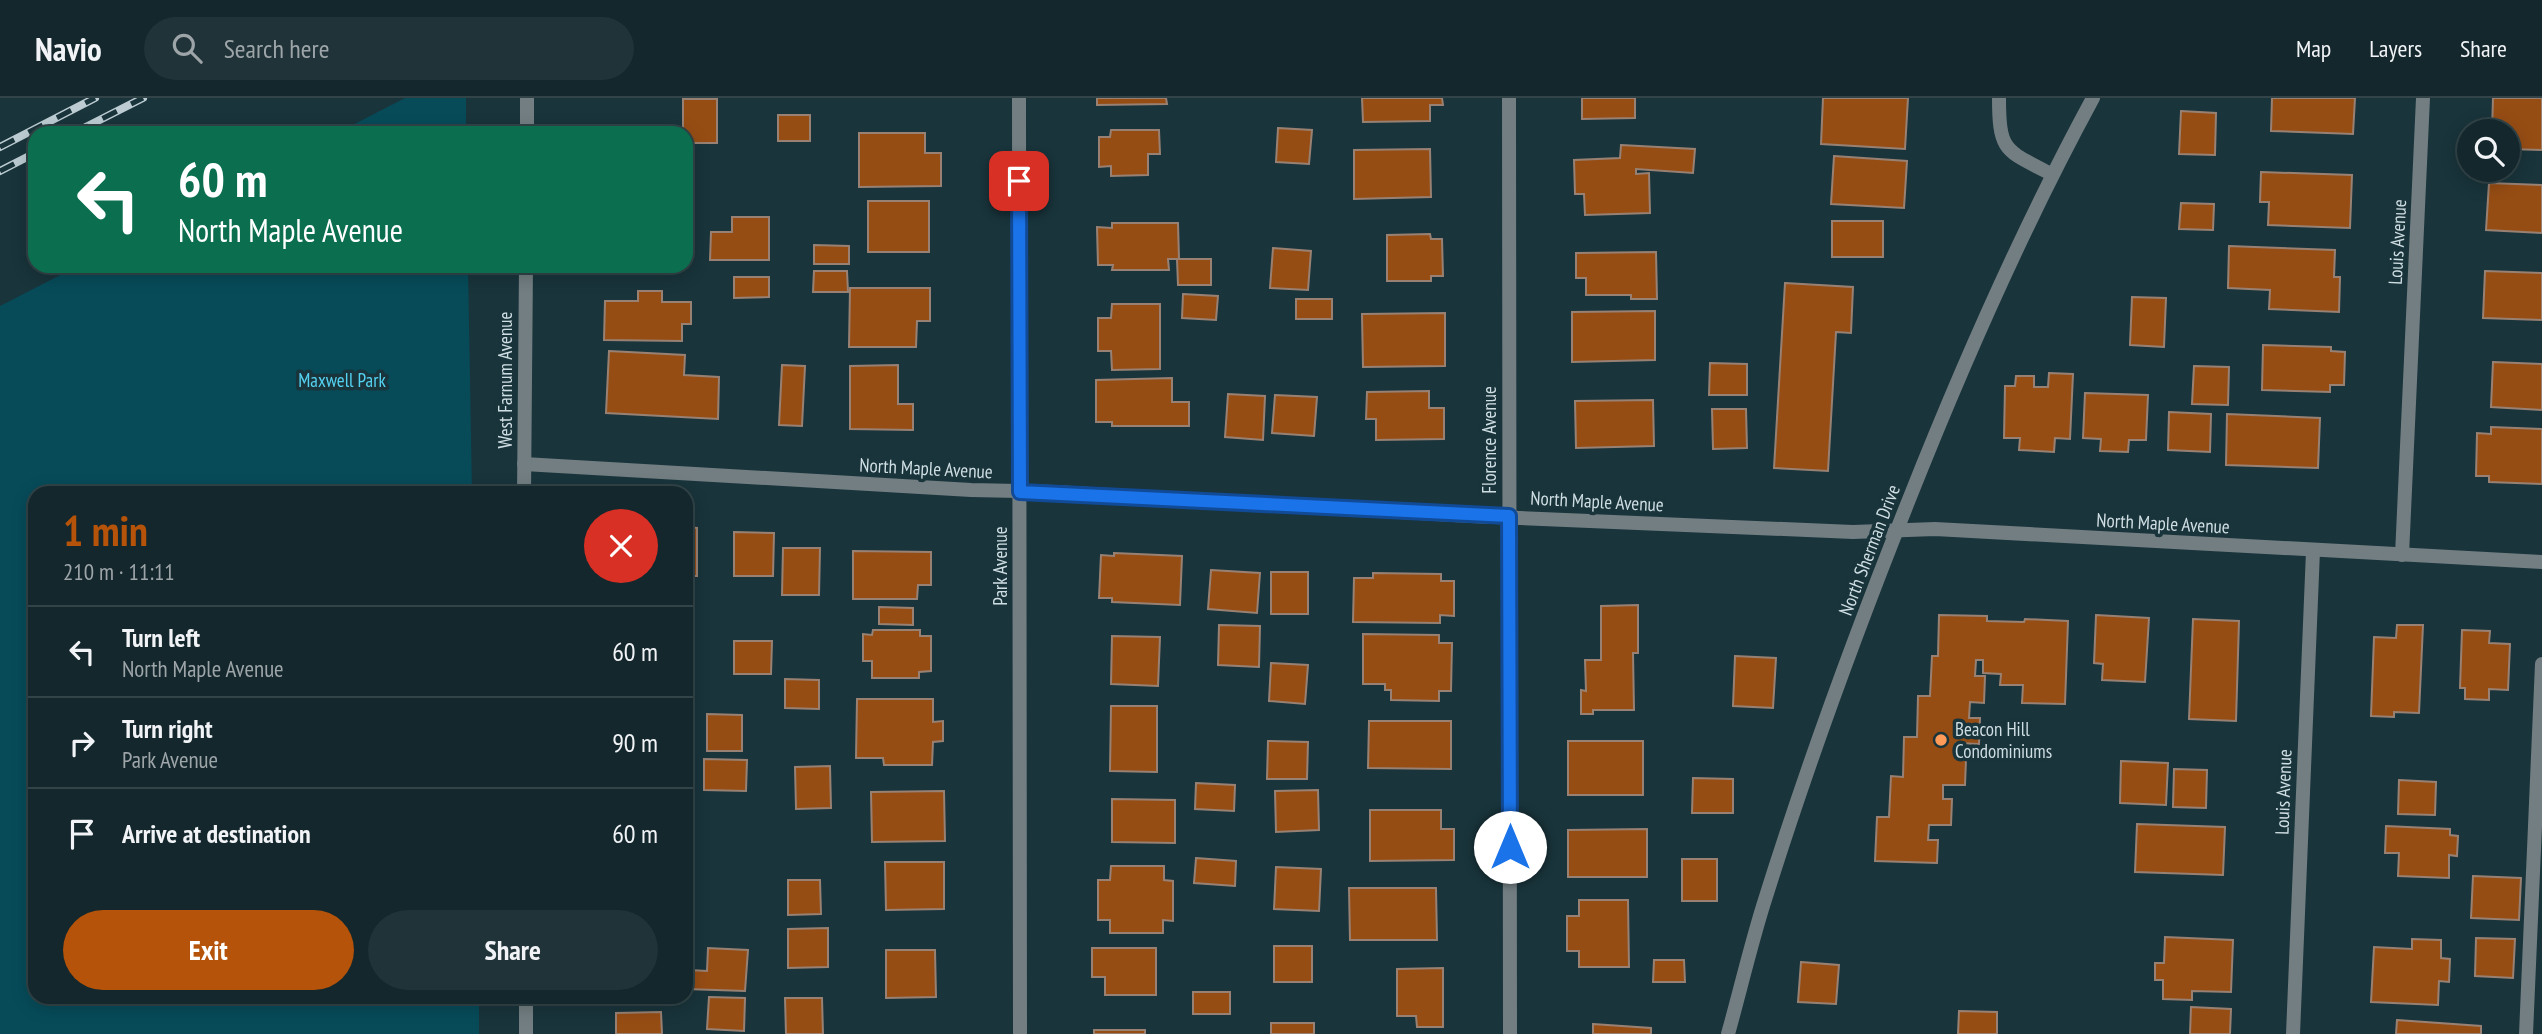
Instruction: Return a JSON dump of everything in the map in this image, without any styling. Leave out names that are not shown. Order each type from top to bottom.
[{"type":"street","points":[[527,98],[527,126]]},
{"type":"street","name":"Park Avenue","points":[[1019,98],[1020,1034]]},
{"type":"street","name":"Florence Avenue","points":[[1509,98],[1510,1034]]},
{"type":"street","points":[[1999,98],[2001,140],[2013,154],[2052,174]]},
{"type":"street","name":"North Sherman Drive","points":[[1728,1034],[1763,907],[1804,783],[1945,406],[2052,174],[2093,98]]},
{"type":"street","name":"Louis Avenue","points":[[2402,555],[2423,98]]},
{"type":"street","name":"West Farnum Avenue","points":[[524,486],[526,273]]},
{"type":"street","name":"North Maple Avenue","points":[[524,464],[1509,516],[1853,532],[1935,529],[2542,562]]},
{"type":"street","name":"Louis Avenue","points":[[2293,1034],[2313,551]]},
{"type":"street","points":[[2526,1034],[2542,664]]},
{"type":"street","points":[[526,1004],[526,1034]]},
{"type":"green space","points":[[405,98],[466,98],[466,126],[351,126]]},
{"type":"green space","name":"Maxwell Park","points":[[64,273],[468,273],[472,486],[28,486],[28,1004],[479,1004],[479,1034],[0,1034],[0,306]]},
{"type":"building","points":[[1097,98],[1166,98],[1167,104],[1097,105]]},
{"type":"building","points":[[1362,98],[1442,98],[1443,105],[1430,105],[1430,121],[1363,122]]},
{"type":"building","points":[[1582,98],[1635,98],[1635,118],[1582,119]]},
{"type":"building","points":[[1823,98],[1908,98],[1905,149],[1821,144]]},
{"type":"building","points":[[2272,98],[2355,98],[2353,134],[2271,131]]},
{"type":"building","points":[[2493,98],[2542,98],[2542,150],[2520,149],[2520,119],[2492,119]]},
{"type":"building","points":[[683,99],[717,99],[717,143],[693,143],[693,126],[683,126]]},
{"type":"building","points":[[2181,111],[2216,113],[2215,155],[2179,154]]},
{"type":"building","points":[[778,115],[810,115],[810,141],[778,141]]},
{"type":"building","points":[[1278,128],[1312,130],[1309,164],[1276,162]]},
{"type":"building","points":[[1111,130],[1159,130],[1160,154],[1148,154],[1148,175],[1111,176],[1111,166],[1099,167],[1099,137],[1110,137]]},
{"type":"building","points":[[859,133],[925,133],[925,153],[941,153],[941,186],[859,187]]},
{"type":"building","points":[[1621,145],[1695,149],[1693,173],[1636,169],[1636,174],[1649,173],[1650,213],[1585,215],[1584,194],[1575,194],[1574,160],[1620,158]]},
{"type":"building","points":[[1430,149],[1431,197],[1354,199],[1354,150]]},
{"type":"building","points":[[1834,156],[1907,161],[1904,208],[1831,204]]},
{"type":"building","points":[[2261,172],[2352,175],[2350,228],[2268,225],[2269,202],[2260,202]]},
{"type":"building","points":[[2489,183],[2542,185],[2542,233],[2486,230]]},
{"type":"building","points":[[868,201],[929,201],[929,252],[868,252]]},
{"type":"building","points":[[2181,203],[2214,204],[2213,230],[2179,229]]},
{"type":"building","points":[[732,217],[769,217],[769,260],[710,260],[711,232],[732,232]]},
{"type":"building","points":[[1832,221],[1883,221],[1883,257],[1832,257]]},
{"type":"building","points":[[1112,223],[1178,223],[1179,259],[1211,259],[1211,285],[1178,285],[1177,259],[1168,259],[1169,270],[1112,270],[1113,265],[1098,265],[1097,227],[1112,228]]},
{"type":"building","points":[[1430,234],[1431,239],[1442,239],[1443,276],[1431,276],[1431,281],[1387,281],[1387,235]]},
{"type":"building","points":[[814,245],[849,246],[849,264],[814,264]]},
{"type":"building","points":[[2229,246],[2335,250],[2334,277],[2340,277],[2339,312],[2269,309],[2270,290],[2228,288]]},
{"type":"building","points":[[1273,248],[1311,251],[1308,290],[1270,288]]},
{"type":"building","points":[[1656,252],[1657,299],[1631,299],[1631,295],[1586,295],[1586,278],[1576,278],[1576,253]]},
{"type":"building","points":[[814,271],[847,271],[848,292],[813,292]]},
{"type":"building","points":[[2485,271],[2542,273],[2542,320],[2483,318]]},
{"type":"building","points":[[734,277],[769,277],[769,297],[734,298]]},
{"type":"building","points":[[1785,283],[1853,287],[1851,333],[1836,332],[1828,471],[1774,468]]},
{"type":"building","points":[[850,288],[930,288],[930,321],[917,321],[916,347],[849,347]]},
{"type":"building","points":[[638,291],[662,291],[662,302],[691,302],[691,324],[682,324],[682,341],[604,340],[605,301],[638,301]]},
{"type":"building","points":[[1183,294],[1218,296],[1216,320],[1182,318]]},
{"type":"building","points":[[2132,297],[2166,298],[2164,347],[2130,345]]},
{"type":"building","points":[[1296,299],[1332,299],[1332,319],[1296,319]]},
{"type":"building","points":[[1112,304],[1160,304],[1160,369],[1112,370],[1111,351],[1098,351],[1098,318],[1111,318]]},
{"type":"building","points":[[1655,311],[1655,360],[1572,362],[1572,312]]},
{"type":"building","points":[[1445,313],[1445,366],[1363,367],[1362,314]]},
{"type":"building","points":[[2263,345],[2331,347],[2331,351],[2345,352],[2344,385],[2330,385],[2330,392],[2262,390]]},
{"type":"building","points":[[609,351],[685,355],[684,375],[719,377],[718,419],[606,413]]},
{"type":"building","points":[[2493,362],[2542,364],[2542,410],[2491,407]]},
{"type":"building","points":[[1710,363],[1747,364],[1747,395],[1709,395]]},
{"type":"building","points":[[782,365],[805,366],[802,426],[779,425]]},
{"type":"building","points":[[898,365],[898,404],[913,404],[913,430],[850,429],[850,366]]},
{"type":"building","points":[[2194,366],[2229,367],[2228,405],[2192,404]]},
{"type":"building","points":[[2049,373],[2073,374],[2070,439],[2055,438],[2054,452],[2019,450],[2020,438],[2004,438],[2005,386],[2015,386],[2016,376],[2034,376],[2034,387],[2048,387]]},
{"type":"building","points":[[1172,378],[1172,402],[1189,402],[1189,426],[1112,426],[1112,422],[1096,422],[1096,380]]},
{"type":"building","points":[[1429,391],[1429,408],[1444,408],[1444,439],[1376,440],[1376,419],[1366,419],[1367,392]]},
{"type":"building","points":[[2085,393],[2148,395],[2146,440],[2129,440],[2128,452],[2100,451],[2101,439],[2083,438]]},
{"type":"building","points":[[1228,394],[1265,396],[1263,440],[1225,437]]},
{"type":"building","points":[[1275,395],[1317,397],[1314,436],[1272,433]]},
{"type":"building","points":[[1653,400],[1654,446],[1576,448],[1575,401]]},
{"type":"building","points":[[1712,409],[1746,409],[1747,448],[1713,449]]},
{"type":"building","points":[[2169,412],[2211,414],[2210,452],[2168,450]]},
{"type":"building","points":[[2227,414],[2320,418],[2318,468],[2226,465]]},
{"type":"building","points":[[2491,427],[2542,429],[2542,484],[2489,482],[2489,476],[2476,476],[2477,433],[2491,434]]},
{"type":"building","points":[[693,528],[697,528],[697,576],[693,576]]},
{"type":"building","points":[[734,532],[774,533],[773,576],[734,576]]},
{"type":"building","points":[[783,548],[820,548],[819,595],[782,595]]},
{"type":"building","points":[[853,551],[931,552],[931,585],[918,585],[917,599],[853,599]]},
{"type":"building","points":[[1114,553],[1182,556],[1180,605],[1112,602],[1112,598],[1099,598],[1101,555],[1114,556]]},
{"type":"building","points":[[1211,570],[1260,573],[1257,613],[1208,609]]},
{"type":"building","points":[[1271,572],[1308,572],[1308,614],[1271,614]]},
{"type":"building","points":[[1373,573],[1441,574],[1441,581],[1454,581],[1454,616],[1440,615],[1440,623],[1353,622],[1354,578],[1373,578]]},
{"type":"building","points":[[1638,605],[1638,653],[1633,653],[1634,710],[1593,710],[1593,714],[1581,714],[1581,690],[1586,691],[1585,660],[1601,660],[1601,606]]},
{"type":"building","points":[[879,607],[913,608],[913,625],[879,624]]},
{"type":"building","name":"Beacon Hill Condominiums","points":[[1939,615],[1987,616],[1987,621],[2068,621],[2065,704],[2022,703],[2023,685],[2000,685],[2001,674],[1983,673],[1983,660],[1976,660],[1975,676],[1985,676],[1984,703],[1970,702],[1969,718],[1980,718],[1979,744],[1956,743],[1956,759],[1966,759],[1965,785],[1943,785],[1943,799],[1952,799],[1951,825],[1929,825],[1928,840],[1938,840],[1937,863],[1875,861],[1877,817],[1889,817],[1891,776],[1903,777],[1904,737],[1917,737],[1918,696],[1930,696],[1932,656],[1938,656]]},
{"type":"building","points":[[2096,615],[2149,618],[2145,682],[2102,680],[2103,664],[2094,663]]},
{"type":"building","points":[[2193,619],[2239,621],[2236,721],[2189,719]]},
{"type":"building","points":[[1219,625],[1260,626],[1259,667],[1218,665]]},
{"type":"building","points":[[2397,625],[2423,625],[2419,713],[2394,712],[2394,717],[2371,716],[2374,637],[2396,638]]},
{"type":"building","points":[[873,630],[920,630],[920,636],[931,636],[931,671],[919,672],[919,678],[872,678],[872,661],[863,661],[863,634],[872,635]]},
{"type":"building","points":[[2462,630],[2490,631],[2489,643],[2510,644],[2508,690],[2489,689],[2489,700],[2465,699],[2465,688],[2460,688]]},
{"type":"building","points":[[1363,634],[1439,635],[1439,643],[1452,643],[1451,691],[1439,691],[1439,701],[1391,700],[1391,690],[1385,690],[1385,684],[1363,684]]},
{"type":"building","points":[[1112,636],[1160,637],[1158,686],[1111,684]]},
{"type":"building","points":[[734,641],[772,641],[771,674],[734,674]]},
{"type":"building","points":[[1735,656],[1776,658],[1773,708],[1733,706]]},
{"type":"building","points":[[1271,663],[1308,665],[1305,704],[1269,701]]},
{"type":"building","points":[[785,679],[819,680],[819,709],[785,708]]},
{"type":"building","points":[[857,699],[933,699],[933,722],[943,721],[943,741],[933,742],[932,765],[884,765],[883,758],[856,758]]},
{"type":"building","points":[[1111,706],[1157,706],[1157,772],[1110,771]]},
{"type":"building","points":[[707,714],[742,715],[742,751],[707,751]]},
{"type":"building","points":[[1369,721],[1451,721],[1451,769],[1368,768]]},
{"type":"building","points":[[1268,741],[1308,742],[1307,779],[1267,779]]},
{"type":"building","points":[[1568,741],[1643,741],[1643,795],[1568,795]]},
{"type":"building","points":[[704,759],[747,760],[746,791],[704,790]]},
{"type":"building","points":[[2121,761],[2168,763],[2166,805],[2120,803]]},
{"type":"building","points":[[830,766],[831,808],[796,809],[795,767]]},
{"type":"building","points":[[2174,769],[2207,770],[2206,808],[2173,807]]},
{"type":"building","points":[[1693,778],[1733,779],[1733,813],[1692,813]]},
{"type":"building","points":[[2399,780],[2436,782],[2435,815],[2398,814]]},
{"type":"building","points":[[1196,783],[1235,785],[1234,811],[1195,809]]},
{"type":"building","points":[[1318,790],[1319,830],[1276,832],[1275,791]]},
{"type":"building","points":[[944,791],[945,841],[872,842],[871,792]]},
{"type":"building","points":[[1112,799],[1175,800],[1175,843],[1112,842]]},
{"type":"building","points":[[1370,810],[1441,810],[1441,829],[1454,829],[1454,860],[1370,861]]},
{"type":"building","points":[[2137,824],[2225,827],[2223,875],[2135,872]]},
{"type":"building","points":[[2386,826],[2450,829],[2450,835],[2458,836],[2457,856],[2449,855],[2449,878],[2398,876],[2399,853],[2385,853]]},
{"type":"building","points":[[1647,829],[1647,877],[1568,877],[1568,830]]},
{"type":"building","points":[[1196,858],[1236,861],[1235,886],[1194,883]]},
{"type":"building","points":[[1682,859],[1717,859],[1717,901],[1682,901]]},
{"type":"building","points":[[885,862],[944,862],[944,909],[886,910]]},
{"type":"building","points":[[1111,866],[1164,866],[1164,880],[1173,881],[1173,921],[1163,920],[1163,933],[1110,933],[1110,920],[1098,920],[1098,880],[1110,880]]},
{"type":"building","points":[[1276,867],[1321,869],[1319,911],[1274,909]]},
{"type":"building","points":[[2473,876],[2521,878],[2519,920],[2471,918]]},
{"type":"building","points":[[788,880],[820,880],[821,914],[788,915]]},
{"type":"building","points":[[1349,888],[1436,888],[1437,940],[1350,940]]},
{"type":"building","points":[[1579,900],[1628,900],[1629,967],[1579,967],[1579,951],[1567,951],[1567,916],[1579,916]]},
{"type":"building","points":[[828,928],[828,967],[788,968],[788,929]]},
{"type":"building","points":[[2165,937],[2233,940],[2231,992],[2192,991],[2192,1000],[2163,999],[2163,980],[2155,980],[2155,963],[2164,963]]},
{"type":"building","points":[[2476,938],[2515,939],[2513,978],[2475,976]]},
{"type":"building","points":[[2412,939],[2441,940],[2441,958],[2450,959],[2449,982],[2439,981],[2438,1005],[2371,1002],[2374,947],[2412,949]]},
{"type":"building","points":[[1274,946],[1312,946],[1312,982],[1274,982]]},
{"type":"building","points":[[708,948],[748,950],[745,991],[693,989],[693,970],[707,971]]},
{"type":"building","points":[[1092,948],[1156,948],[1156,995],[1105,995],[1105,977],[1092,977]]},
{"type":"building","points":[[886,950],[935,950],[936,997],[886,998]]},
{"type":"building","points":[[1654,960],[1684,960],[1685,982],[1653,982]]},
{"type":"building","points":[[1801,962],[1839,965],[1836,1004],[1798,1002]]},
{"type":"building","points":[[1443,968],[1443,1027],[1417,1027],[1416,1016],[1397,1016],[1397,969]]},
{"type":"building","points":[[1193,992],[1230,992],[1230,1014],[1193,1014]]},
{"type":"building","points":[[709,997],[745,998],[744,1031],[707,1029]]},
{"type":"building","points":[[785,998],[822,998],[823,1034],[786,1034]]},
{"type":"building","points":[[2191,1007],[2231,1009],[2230,1034],[2190,1034]]},
{"type":"building","points":[[1959,1011],[1997,1012],[1997,1034],[1958,1034]]},
{"type":"building","points":[[661,1012],[662,1034],[616,1034],[616,1013]]},
{"type":"building","points":[[2397,1020],[2481,1026],[2481,1034],[2396,1034]]},
{"type":"building","points":[[1271,1023],[1314,1023],[1314,1034],[1271,1034]]},
{"type":"building","points":[[1593,1024],[1651,1028],[1651,1034],[1593,1034]]},
{"type":"building","points":[[1094,1030],[1145,1030],[1145,1034],[1094,1034]]},
{"type":"railway","points":[[41,126],[95,98]]},
{"type":"railway","points":[[88,126],[143,98]]},
{"type":"railway","points":[[0,147],[28,133]]},
{"type":"railway","points":[[0,171],[28,157]]},
{"type":"place","name":"Beacon Hill Condominiums","points":[[1941,740]]},
{"type":"route","points":[[1019,181],[1020,492],[1509,516],[1510,847]]}]
